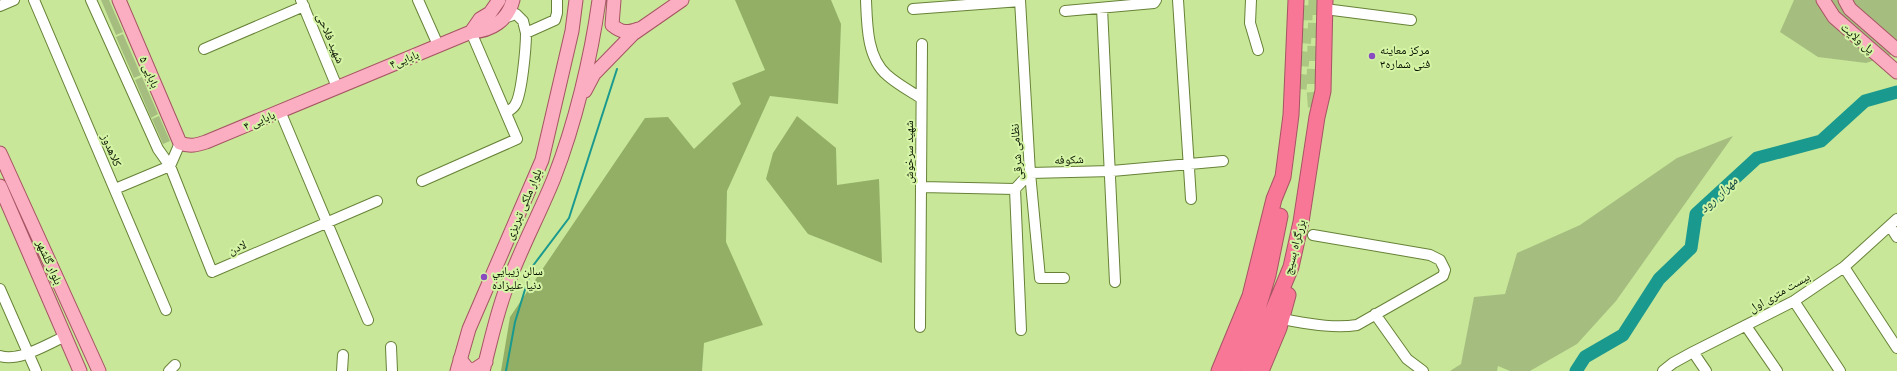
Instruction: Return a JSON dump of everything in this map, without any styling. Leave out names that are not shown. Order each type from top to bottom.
[{"type":"highway","points":[[1219,371],[1250,296],[1274,199],[1283,177],[1291,115],[1296,0]]},
{"type":"highway","name":"بزرگراه بسیج","points":[[1248,371],[1291,266],[1307,192],[1316,117],[1323,91],[1325,4]]},
{"type":"highway","name":"بزرگراه بسیج","points":[[1232,371],[1255,318],[1268,275],[1282,206],[1283,177]]},
{"type":"highway","points":[[1261,371],[1281,319],[1290,288],[1291,266]]},
{"type":"main road","name":"۵ بابایی","points":[[119,0],[180,143]]},
{"type":"main road","points":[[471,32],[480,19],[490,13],[499,0]]},
{"type":"main road","points":[[504,18],[510,12],[513,0]]},
{"type":"main road","points":[[572,29],[576,0]]},
{"type":"main road","points":[[572,29],[586,0]]},
{"type":"main road","name":"بلوار ملکى تبریزى","points":[[484,366],[496,317],[509,281],[554,178],[576,106],[594,38],[599,0]]},
{"type":"main road","points":[[614,0],[612,25],[619,31],[628,33],[642,28]]},
{"type":"main road","points":[[576,106],[594,74],[633,34],[682,0]]},
{"type":"main road","name":"پل ولایت","points":[[1823,0],[1834,17],[1897,72]]},
{"type":"main road","name":"پل ولایت","points":[[1845,0],[1850,8],[1897,50]]},
{"type":"main road","name":"بابایی۴","points":[[337,87],[471,32],[487,29],[499,24],[504,18]]},
{"type":"main road","name":"بلوار ملکى تبریزى","points":[[458,365],[469,329],[542,160],[572,29]]},
{"type":"main road","name":"بابایی ۴","points":[[180,143],[186,146],[194,146],[206,142],[337,87]]},
{"type":"main road","name":"بلوار گلشهر","points":[[0,153],[99,371]]},
{"type":"main road","name":"بلوار گلشهر","points":[[0,186],[80,371]]},
{"type":"main road","points":[[458,365],[474,370],[484,366]]},
{"type":"street","points":[[0,6],[14,0]]},
{"type":"street","name":"کلاهدوز","points":[[34,0],[166,310]]},
{"type":"street","points":[[91,0],[158,149],[170,166]]},
{"type":"street","points":[[418,0],[438,46]]},
{"type":"street","points":[[526,33],[555,20],[557,13],[557,0]]},
{"type":"street","points":[[866,0],[869,42],[876,63],[887,75],[921,98]]},
{"type":"street","points":[[912,9],[1020,0]]},
{"type":"street","name":"نظامی شرقی","points":[[1020,0],[1030,173],[1040,278],[1064,278]]},
{"type":"street","points":[[1065,11],[1154,3],[1156,0]]},
{"type":"street","points":[[1178,0],[1192,199]]},
{"type":"street","points":[[1251,0],[1250,23],[1258,50]]},
{"type":"street","points":[[204,49],[302,3]]},
{"type":"street","name":"شهید فلاحی","points":[[302,3],[337,87]]},
{"type":"street","points":[[1325,4],[1411,20]]},
{"type":"street","points":[[1102,8],[1112,171],[1116,282]]},
{"type":"street","points":[[504,18],[516,14],[522,21],[526,33],[526,45],[516,105],[506,113]]},
{"type":"street","points":[[422,181],[517,139],[471,32]]},
{"type":"street","name":"شهید سرخوش","points":[[920,327],[922,44]]},
{"type":"street","points":[[280,111],[368,320]]},
{"type":"street","points":[[115,189],[170,166],[180,143]]},
{"type":"street","name":"شکوفه","points":[[1030,173],[1112,171],[1223,161]]},
{"type":"street","name":"لادن","points":[[170,166],[212,272],[377,201]]},
{"type":"street","points":[[1021,330],[1015,189],[1030,173]]},
{"type":"street","points":[[921,187],[1015,189]]},
{"type":"street","points":[[1894,223],[1897,237]]},
{"type":"street","name":"بیست متری اول","points":[[1663,371],[1673,363],[1693,352],[1794,301],[1844,267],[1894,223]]},
{"type":"street","points":[[1281,319],[1344,327],[1357,325],[1443,276],[1445,270],[1440,260],[1430,255],[1313,235]]},
{"type":"street","points":[[1844,267],[1897,348]]},
{"type":"street","points":[[0,290],[36,371]]},
{"type":"street","points":[[1794,301],[1840,371]]},
{"type":"street","points":[[1375,314],[1407,359],[1423,371]]},
{"type":"street","points":[[1746,326],[1777,371]]},
{"type":"street","points":[[0,356],[11,358],[66,336]]},
{"type":"street","points":[[392,347],[392,371]]},
{"type":"street","points":[[1693,352],[1706,371]]},
{"type":"street","points":[[342,371],[343,356]]},
{"type":"green space","points":[[101,0],[109,0],[123,32],[116,35]]},
{"type":"green space","points":[[735,0],[831,0],[841,24],[838,104],[770,96],[727,191],[726,242],[763,325],[704,343],[702,371],[501,371],[510,317],[645,118],[668,117],[694,149],[741,104],[732,83],[765,70]]},
{"type":"green space","points":[[1794,0],[1897,0],[1897,53],[1866,63],[1818,57],[1780,32]]},
{"type":"green space","points":[[123,34],[141,75],[134,78],[116,37]]},
{"type":"green space","points":[[142,77],[158,114],[151,118],[135,80]]},
{"type":"green space","points":[[159,116],[170,141],[163,144],[152,119]]},
{"type":"green space","points":[[797,116],[836,148],[837,185],[879,179],[882,263],[808,234],[766,179],[773,153]]},
{"type":"green space","points":[[1733,136],[1616,301],[1577,344],[1530,371],[1510,371],[1498,366],[1497,371],[1450,371],[1461,364],[1474,297],[1505,294],[1517,253],[1580,225],[1677,158]]},
{"type":"waterway","points":[[506,371],[515,322],[532,267],[569,218],[617,69]]},
{"type":"waterway","name":"مهران رود","points":[[1576,371],[1585,357],[1623,335],[1659,279],[1691,248],[1696,214],[1757,158],[1821,141],[1865,101],[1897,92]]},
{"type":"tunnel","points":[[1299,89],[1305,26],[1305,0]]},
{"type":"tunnel","points":[[1316,0],[1314,89],[1316,114]]},
{"type":"place","name":"مرکز معاینه فنی شماره۳","points":[[1372,56]]},
{"type":"place","name":"سالن زيبايي دنيا عليزاده","points":[[484,277]]}]
